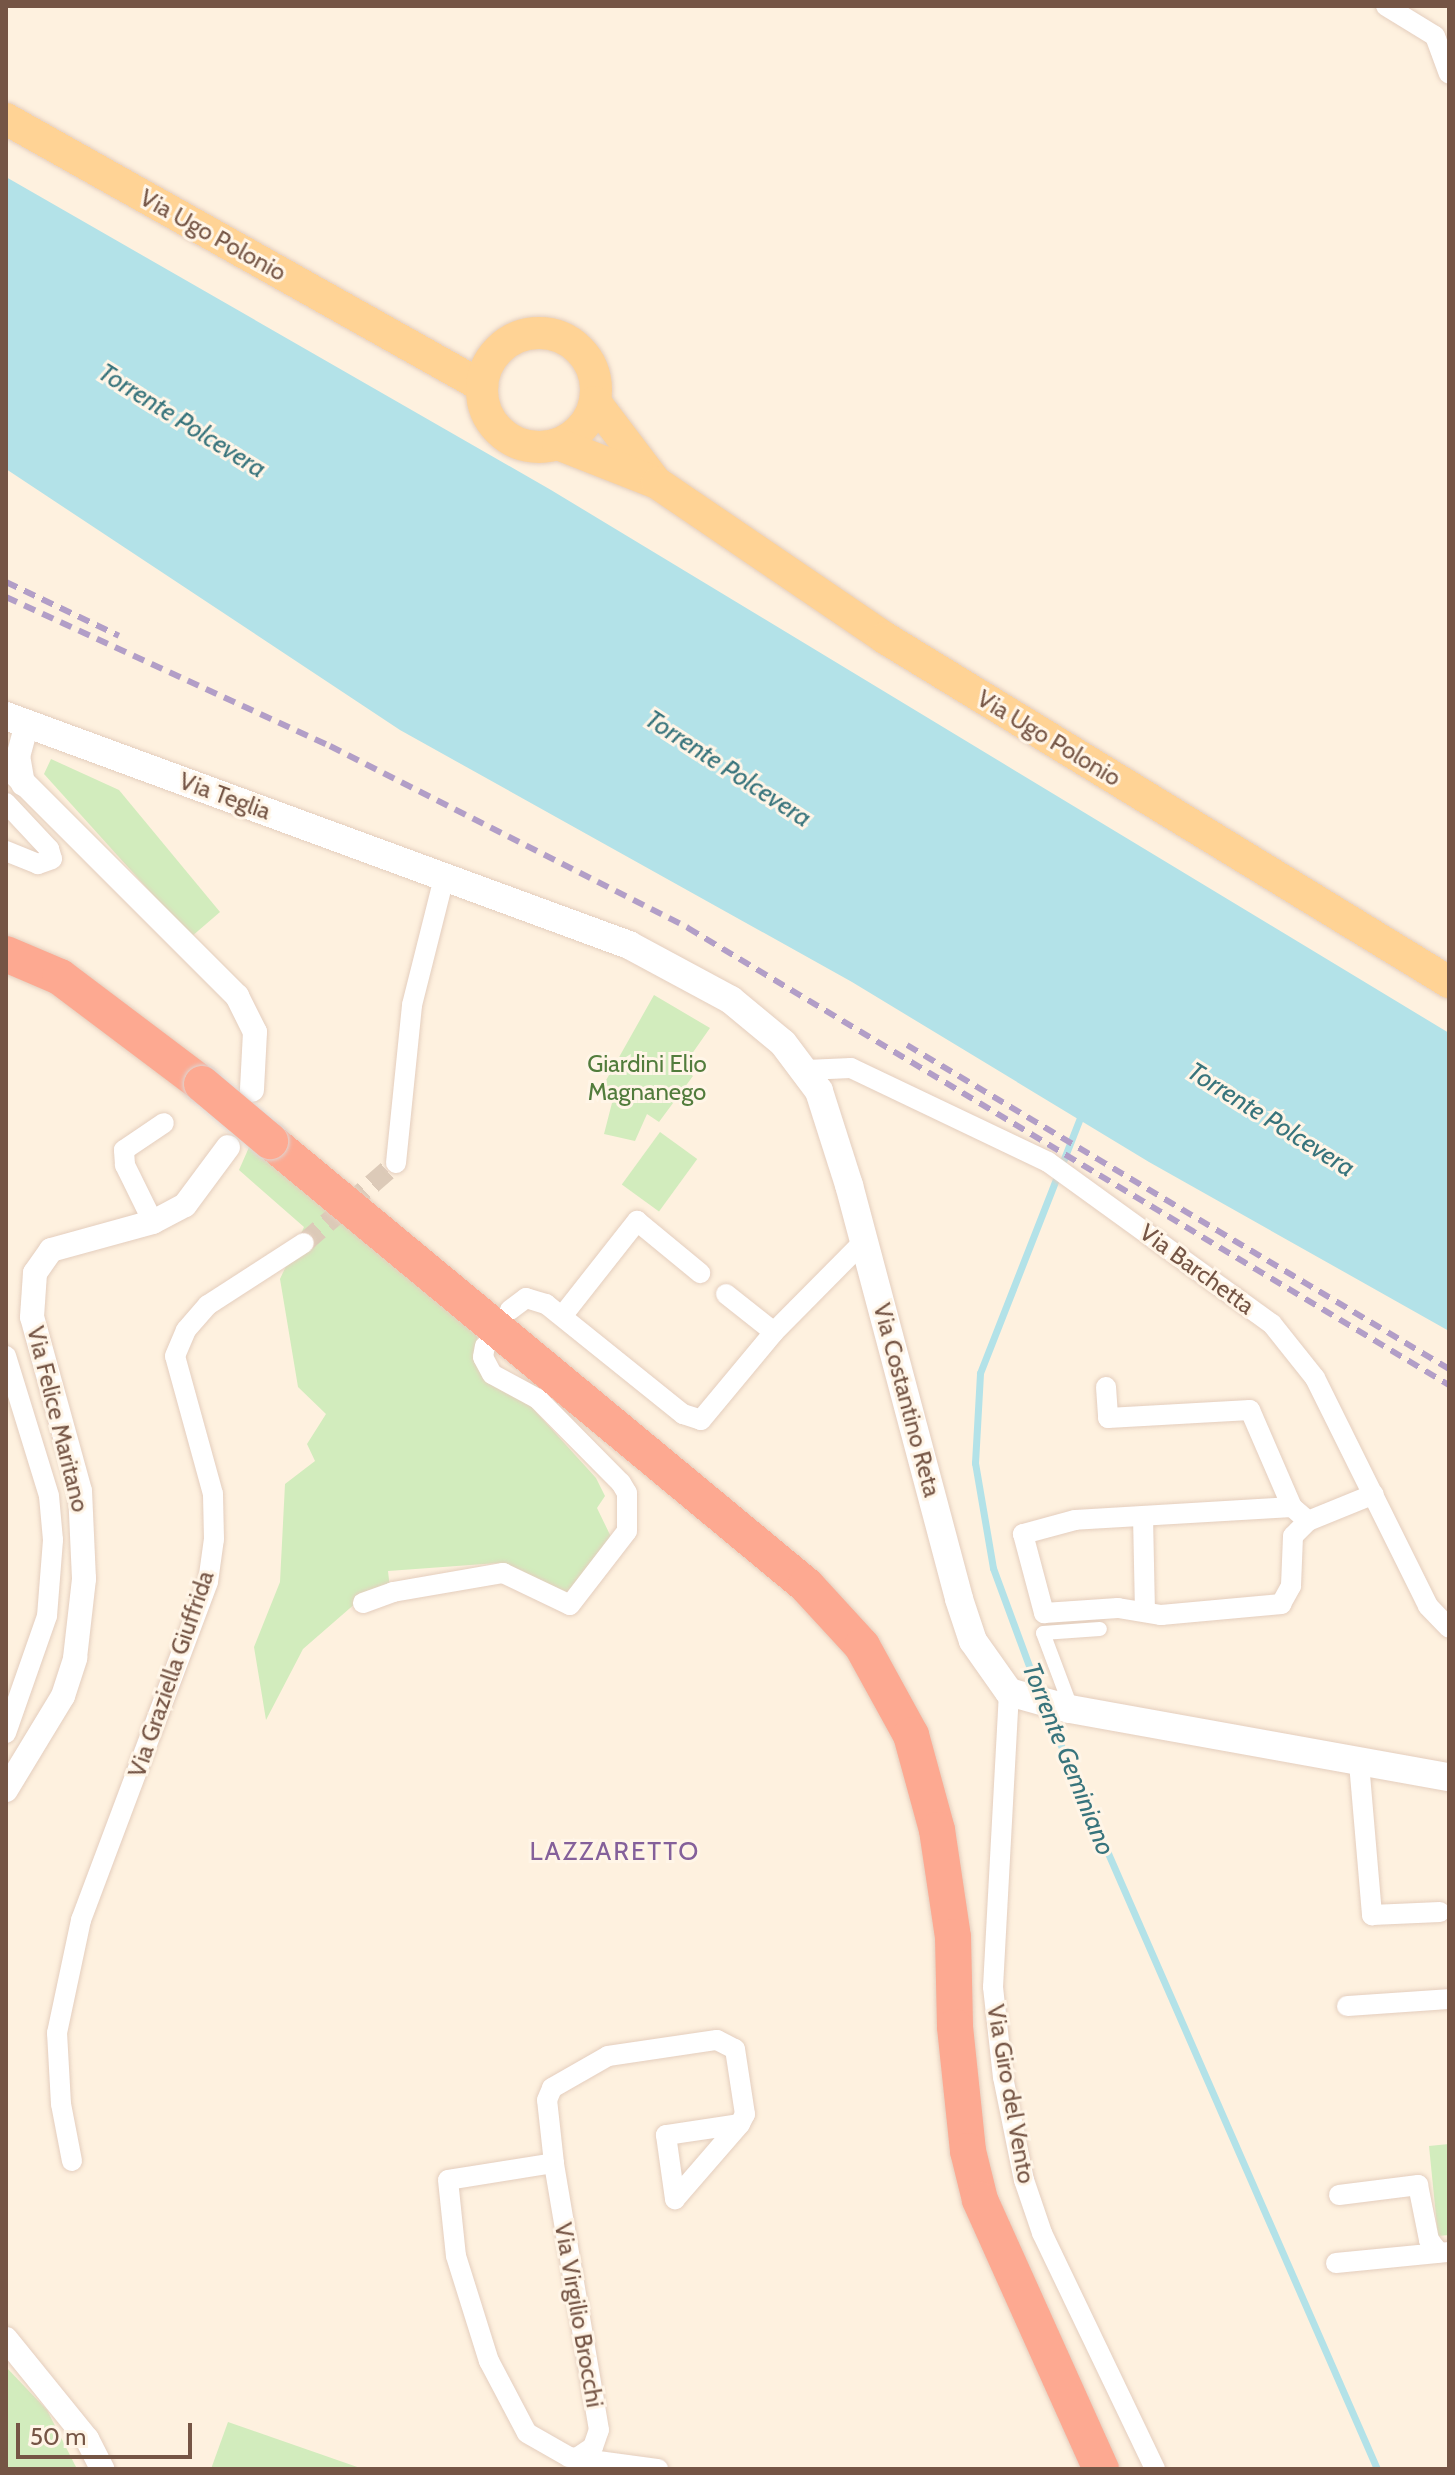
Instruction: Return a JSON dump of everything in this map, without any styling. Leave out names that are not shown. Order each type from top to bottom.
[{"type":"highway","points":[[6,954],[72,985],[202,1084],[806,1585],[862,1646],[911,1735],[937,1830],[953,1937],[955,2027],[968,2151],[980,2200],[1101,2469]]},
{"type":"main road","name":"Via Ugo Polonio","points":[[6,119],[482,386],[484,405],[505,435],[521,444],[558,444],[657,483],[885,638],[1449,982]]},
{"type":"main road","name":"Via Ugo Polonio","points":[[420,352],[496,352],[529,334],[565,339],[591,366],[595,402],[657,483]]},
{"type":"main road","points":[[482,386],[496,352]]},
{"type":"main road","points":[[558,444],[587,421],[595,402]]},
{"type":"main road","name":"Via Teglia","points":[[17,720],[444,878]]},
{"type":"main road","name":"Via Costantino Reta","points":[[444,878],[674,965],[731,1000],[806,1070],[835,1138],[959,1599],[973,1641],[1013,1694]]},
{"type":"main road","points":[[1013,1694],[1071,1709],[1449,1777]]},
{"type":"street","points":[[1386,6],[1435,36],[1449,74]]},
{"type":"street","points":[[17,720],[18,757],[23,784]]},
{"type":"street","points":[[6,765],[237,996],[255,1032],[252,1090]]},
{"type":"street","points":[[6,803],[49,849],[52,859],[38,864],[6,851]]},
{"type":"street","points":[[396,1163],[412,1005],[444,878]]},
{"type":"street","name":"Via Barchetta","points":[[806,1070],[851,1068],[1048,1162],[1091,1190],[1272,1324],[1315,1378],[1428,1606],[1449,1628]]},
{"type":"street","points":[[153,1222],[125,1165],[124,1150],[164,1123]]},
{"type":"street","name":"Via Felice Maritano","points":[[6,1790],[63,1696],[77,1643],[84,1579],[80,1491],[32,1317],[31,1287],[51,1250],[153,1222],[185,1205],[228,1147]]},
{"type":"street","points":[[563,1315],[637,1221],[700,1273]]},
{"type":"street","points":[[510,1310],[526,1298],[563,1315],[683,1414],[701,1420],[774,1332],[864,1241]]},
{"type":"street","name":"Via Graziella Giuffrida","points":[[72,2161],[61,2104],[57,2033],[81,1920],[208,1582],[214,1539],[213,1494],[175,1356],[186,1330],[208,1305],[304,1243]]},
{"type":"street","points":[[726,1294],[774,1332]]},
{"type":"street","points":[[363,1603],[393,1592],[503,1573],[570,1605],[627,1531],[627,1493],[621,1483],[538,1399],[492,1374],[483,1357],[485,1346]]},
{"type":"street","points":[[6,1356],[49,1496],[53,1540],[47,1616],[6,1733]]},
{"type":"street","points":[[1106,1387],[1108,1418],[1250,1410],[1292,1507],[1308,1521]]},
{"type":"street","points":[[1292,1507],[1075,1520],[1023,1534],[1044,1613],[1118,1608],[1145,1612],[1281,1604],[1291,1586],[1293,1536],[1308,1521],[1374,1494]]},
{"type":"street","points":[[1143,1516],[1145,1612]]},
{"type":"street","points":[[1071,1709],[1043,1633],[1100,1629]]},
{"type":"street","name":"Via Giro del Vento","points":[[1013,1694],[993,1987],[1003,2077],[1024,2180],[1042,2233],[1155,2469]]},
{"type":"street","points":[[1359,1763],[1372,1915],[1445,1912]]},
{"type":"street","points":[[1347,2006],[1449,1999]]},
{"type":"street","name":"Via Virgilio Brocchi","points":[[578,2457],[593,2447],[599,2430],[554,2163],[547,2100],[552,2088],[608,2056],[717,2040],[731,2044],[745,2109],[740,2124]]},
{"type":"street","points":[[554,2163],[445,2185],[456,2256],[500,2388],[530,2437],[560,2455],[597,2464],[658,2469]]},
{"type":"street","points":[[1339,2195],[1418,2185],[1429,2240],[1444,2252]]},
{"type":"street","points":[[1336,2263],[1444,2252]]},
{"type":"street","points":[[6,2339],[87,2439],[102,2469]]},
{"type":"green space","points":[[51,759],[119,790],[220,912],[191,937],[44,774]]},
{"type":"green space","name":"Giardini Elio Magnanego","points":[[654,995],[710,1028],[682,1068],[693,1076],[659,1122],[647,1114],[635,1141],[604,1134],[613,1099],[600,1091]]},
{"type":"green space","points":[[660,1132],[697,1159],[659,1212],[622,1185]]},
{"type":"green space","points":[[250,1145],[477,1336],[477,1367],[528,1403],[596,1478],[605,1496],[597,1508],[613,1541],[564,1599],[498,1563],[388,1571],[390,1589],[357,1602],[303,1649],[266,1720],[254,1647],[280,1582],[285,1484],[315,1461],[307,1444],[326,1414],[298,1387],[280,1279],[304,1227],[239,1170]]},
{"type":"green space","points":[[1449,2144],[1449,2235],[1438,2236],[1429,2146]]},
{"type":"green space","points":[[6,2367],[47,2410],[77,2469],[6,2469]]},
{"type":"green space","points":[[228,2422],[363,2469],[211,2469]]},
{"type":"water","name":"Torrente Polcevera","points":[[6,177],[551,490],[1449,1033],[1449,1331],[1149,1162],[852,982],[400,730],[6,469]]},
{"type":"waterway","name":"Torrente Geminiano","points":[[1039,1693],[993,1568],[975,1463],[980,1373],[1084,1108]]},
{"type":"waterway","name":"Torrente Geminiano","points":[[1045,1709],[1377,2469]]},
{"type":"tunnel","points":[[304,1243],[396,1163]]},
{"type":"railway","points":[[6,582],[119,636]]},
{"type":"railway","points":[[6,597],[330,746],[688,928],[1449,1385]]},
{"type":"railway","points":[[907,1045],[1449,1369]]},
{"type":"district","name":"LAZZARETTO","points":[[615,1852]]}]
